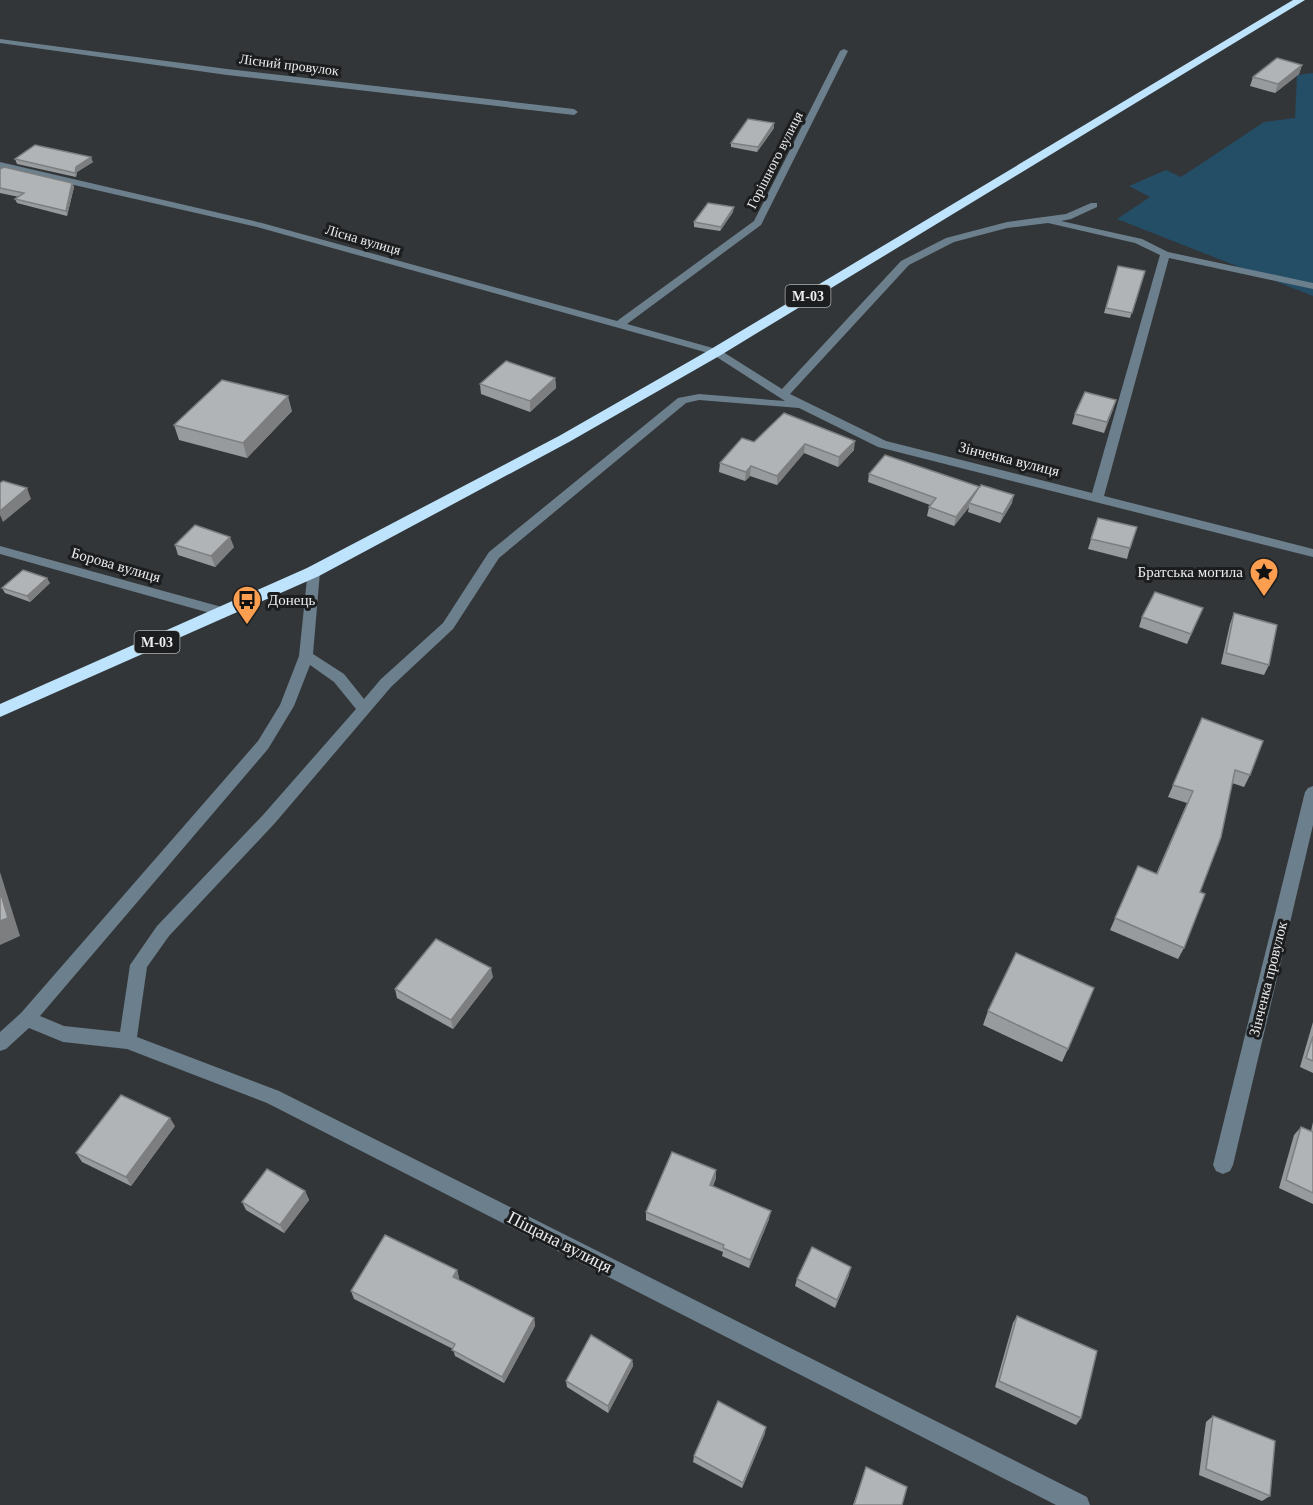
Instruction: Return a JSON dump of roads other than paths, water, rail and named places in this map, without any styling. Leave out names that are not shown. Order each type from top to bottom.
[{"type":"highway","name":"М-03","points":[[0,711],[313,572],[564,439],[716,352],[1300,0]]},
{"type":"street","name":"Лісний провулок","points":[[0,41],[227,72],[574,112]]},
{"type":"street","name":"Горішного вулиця","points":[[618,326],[758,223],[844,51]]},
{"type":"street","name":"Лісна вулиця","points":[[0,165],[259,225],[716,352]]},
{"type":"street","points":[[783,395],[905,263],[950,240],[1007,225],[1068,217],[1094,205]]},
{"type":"street","points":[[1048,221],[1138,242],[1165,254],[1313,286]]},
{"type":"street","points":[[1097,499],[1165,254]]},
{"type":"street","name":"Зінченка вулиця","points":[[716,352],[783,395],[882,444],[1313,553]]},
{"type":"street","points":[[127,1041],[139,965],[157,939],[269,819],[386,683],[448,626],[494,555],[682,400],[699,397],[805,406]]},
{"type":"street","name":"Борова вулиця","points":[[0,550],[224,612]]},
{"type":"street","points":[[0,1043],[27,1019],[263,746],[287,706],[306,656],[313,572]]},
{"type":"street","points":[[306,656],[339,678],[364,709]]},
{"type":"street","name":"Зінченка провулок","points":[[1223,1165],[1313,792]]},
{"type":"street","name":"Піщана вулиця","points":[[27,1019],[63,1034],[127,1041],[273,1097],[1079,1505]]},
{"type":"place","name":"Братська могила","points":[[1264,598]]},
{"type":"place","name":"Донець","points":[[247,626]]}]
